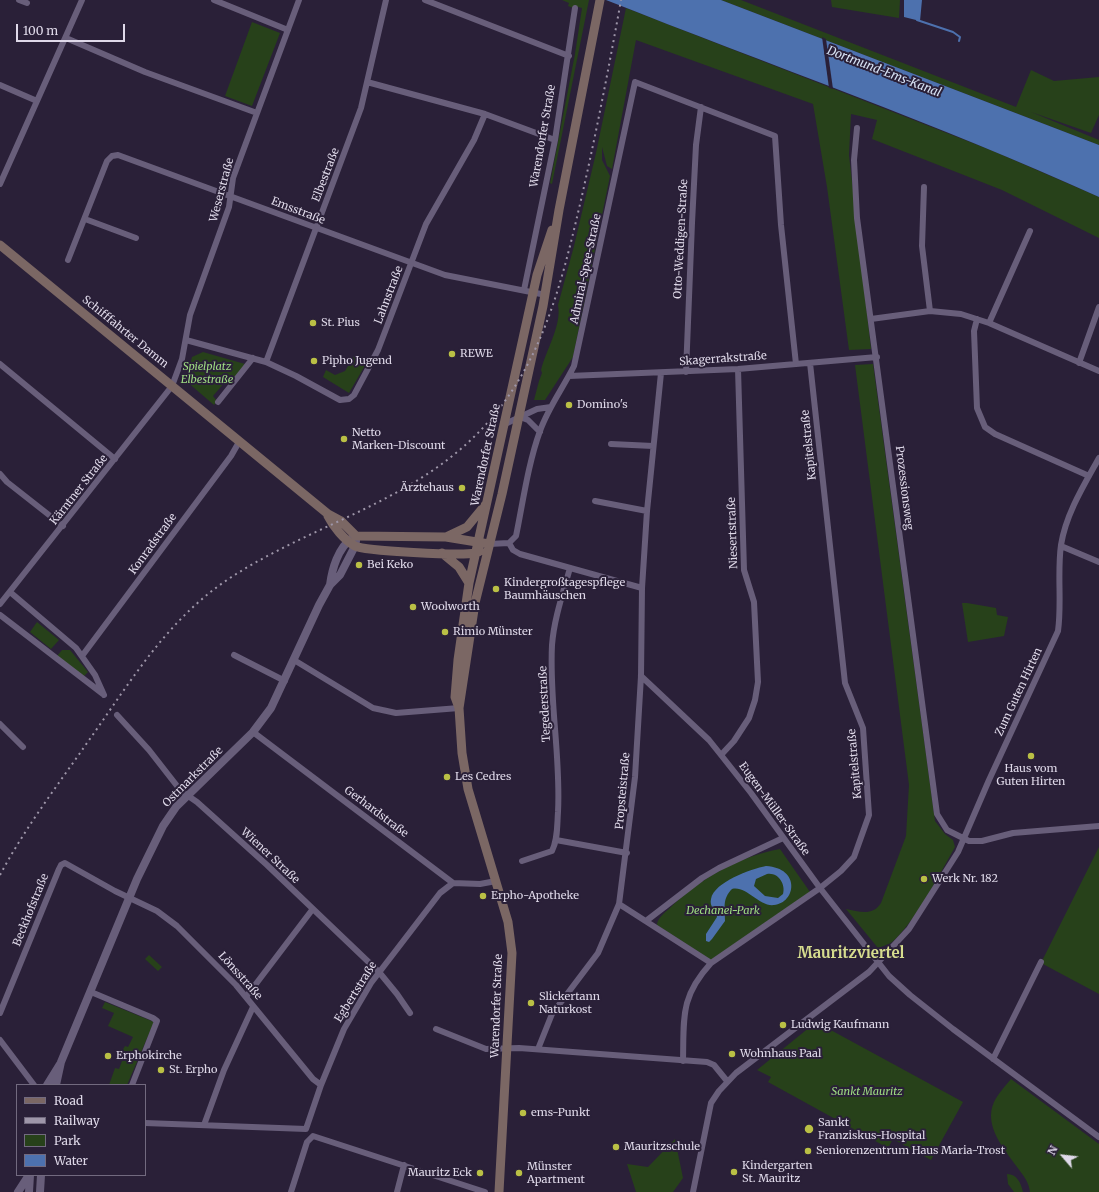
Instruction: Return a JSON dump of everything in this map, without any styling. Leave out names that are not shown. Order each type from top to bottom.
[{"type":"main road","name":"Warendorfer Straße","points":[[500,1192],[512,954],[508,922],[468,789],[462,753],[459,708],[475,603],[520,417],[546,295],[559,210],[600,2]]},
{"type":"main road","name":"Warendorfer Straße","points":[[459,708],[455,697],[469,583],[537,274],[559,210]]},
{"type":"main road","name":"Schifffahrter Damm","points":[[0,245],[239,442],[328,514],[341,521],[356,536]]},
{"type":"main road","points":[[446,537],[467,527],[487,503]]},
{"type":"main road","name":"Schifffahrter Damm","points":[[328,514],[331,521],[352,544]]},
{"type":"main road","points":[[356,536],[446,537],[489,544]]},
{"type":"main road","points":[[352,544],[391,552],[476,554],[489,544]]},
{"type":"main road","points":[[442,553],[459,567],[469,583]]},
{"type":"street","points":[[19,0],[27,3]]},
{"type":"street","points":[[0,184],[82,0]]},
{"type":"street","points":[[214,0],[288,30]]},
{"type":"street","name":"Weserstraße","points":[[172,386],[179,369],[190,315],[225,221],[231,196],[233,178],[299,0]]},
{"type":"street","name":"Elbestraße","points":[[266,362],[361,108],[386,0]]},
{"type":"street","points":[[425,0],[569,56]]},
{"type":"street","name":"Warendorfer Straße","points":[[524,290],[555,140],[569,56],[575,8]]},
{"type":"street","points":[[66,38],[145,72],[257,113]]},
{"type":"street","points":[[367,82],[485,114],[555,140]]},
{"type":"street","name":"Admiral-Spee-Straße","points":[[551,407],[556,401],[569,376],[580,347],[635,82],[701,108]]},
{"type":"street","points":[[0,85],[37,101]]},
{"type":"street","points":[[701,108],[775,136],[781,225],[796,364]]},
{"type":"street","name":"Otto-Weddigen-Straße","points":[[686,372],[696,145],[701,108]]},
{"type":"street","name":"Lahnstraße","points":[[266,362],[296,376],[340,400],[349,399],[358,388],[373,360],[412,264],[426,224],[474,140],[485,114]]},
{"type":"street","name":"Prozessionsweg","points":[[857,128],[854,160],[857,218],[877,357],[937,814],[946,830],[963,839]]},
{"type":"street","name":"Emsstraße","points":[[68,260],[107,161],[112,156],[118,155],[445,275],[546,295]]},
{"type":"street","points":[[924,187],[922,246],[930,311]]},
{"type":"street","points":[[84,219],[136,238]]},
{"type":"street","points":[[989,323],[1030,231]]},
{"type":"street","points":[[1079,363],[1099,307]]},
{"type":"street","points":[[871,319],[930,311],[961,314],[989,323],[1099,371]]},
{"type":"street","points":[[977,319],[974,331],[977,408],[985,427],[995,434],[1089,476]]},
{"type":"street","points":[[186,340],[266,362]]},
{"type":"street","name":"Skagerrakstraße","points":[[569,376],[738,369],[877,357]]},
{"type":"street","points":[[218,402],[253,358]]},
{"type":"street","name":"Kapitelstraße","points":[[682,1061],[684,1015],[688,996],[700,975],[711,963],[820,888],[841,871],[854,857],[869,815],[863,728],[844,683],[810,363]]},
{"type":"street","points":[[0,364],[115,460]]},
{"type":"street","name":"Niesertstraße","points":[[721,755],[734,742],[749,718],[755,700],[758,682],[754,602],[744,570],[738,369]]},
{"type":"street","name":"Propsteistraße","points":[[538,1049],[552,1014],[598,953],[619,904],[627,853],[635,777],[641,676],[642,588],[647,511],[661,373]]},
{"type":"street","name":"Kärntner Straße","points":[[0,604],[172,386]]},
{"type":"street","points":[[489,544],[509,543],[516,536],[540,432],[551,407],[537,408],[505,424]]},
{"type":"street","points":[[520,417],[528,420],[540,432]]},
{"type":"street","name":"Konradstraße","points":[[82,656],[231,456],[239,442]]},
{"type":"street","points":[[611,444],[653,446]]},
{"type":"street","name":"Zum Guten Hirten","points":[[693,1192],[711,1103],[727,1081],[878,964],[914,923],[958,852],[1058,631],[1061,610],[1061,546],[1066,522],[1099,458]]},
{"type":"street","points":[[0,474],[63,526]]},
{"type":"street","points":[[596,501],[647,511]]},
{"type":"street","name":"Ostmarkstraße","points":[[56,1084],[61,1062],[129,898],[163,826],[174,810],[253,732],[271,708],[330,585],[340,575],[356,536]]},
{"type":"street","points":[[509,543],[513,550],[520,554],[642,588]]},
{"type":"street","points":[[1061,546],[1099,562]]},
{"type":"street","name":"Tegederstraße","points":[[556,840],[559,795],[552,684],[552,644],[570,568]]},
{"type":"street","points":[[0,615],[104,695],[95,675],[82,656],[62,636],[10,592]]},
{"type":"street","points":[[234,655],[285,681]]},
{"type":"street","points":[[294,660],[368,704],[383,711],[396,713],[459,708]]},
{"type":"street","name":"Eugen-Müller-Straße","points":[[641,676],[709,740],[751,793],[820,888],[878,964],[910,995],[993,1059],[1099,1137]]},
{"type":"street","name":"Wiener Straße","points":[[117,715],[149,750],[177,787],[197,802],[245,845],[379,972],[410,1012]]},
{"type":"street","points":[[0,724],[23,746]]},
{"type":"street","name":"Gerhardstraße","points":[[253,732],[453,883]]},
{"type":"street","points":[[963,839],[974,842],[1013,833],[1099,826]]},
{"type":"street","points":[[646,921],[702,878],[719,868],[783,838]]},
{"type":"street","points":[[522,861],[552,851],[556,840],[627,853]]},
{"type":"street","name":"Beckhofstraße","points":[[0,1013],[61,865],[70,865],[114,891],[129,898]]},
{"type":"street","points":[[453,883],[480,884],[496,881]]},
{"type":"street","name":"Egbertstraße","points":[[204,1125],[306,1129],[321,1085],[344,1029],[379,972],[440,893],[453,883]]},
{"type":"street","name":"Lönsstraße","points":[[129,898],[157,911],[177,926],[215,963],[246,997],[313,1079],[321,1085]]},
{"type":"street","points":[[619,904],[711,963]]},
{"type":"street","points":[[246,997],[312,910]]},
{"type":"street","points":[[993,1059],[1041,962]]},
{"type":"street","points":[[91,992],[157,1021],[132,1084]]},
{"type":"street","points":[[146,1123],[204,1125],[224,1070],[253,1007]]},
{"type":"street","points":[[436,1029],[486,1049],[538,1049],[707,1062],[714,1066],[727,1081]]},
{"type":"street","points":[[0,1040],[33,1084]]},
{"type":"street","name":"Ostmarkstraße","points":[[47,1084],[52,1074],[61,1062]]},
{"type":"street","points":[[291,1192],[307,1142],[311,1137],[316,1136],[484,1192]]},
{"type":"street","points":[[397,1192],[404,1165]]},
{"type":"street","points":[[18,1192],[29,1176]]},
{"type":"street","points":[[30,1176],[30,1192]]},
{"type":"street","points":[[40,1192],[41,1176]]},
{"type":"green space","points":[[562,0],[589,0],[552,184],[550,183],[575,54],[582,8],[574,6],[573,8],[568,6],[569,3]]},
{"type":"green space","points":[[721,0],[741,0],[1016,107],[1031,70],[1054,81],[1099,77],[1099,115],[1091,133],[1031,112],[1099,140],[1099,145]]},
{"type":"green space","points":[[831,0],[900,0],[899,18],[832,7]]},
{"type":"green space","points":[[626,8],[993,151],[1099,197],[1099,238],[1002,190],[872,139],[877,120],[851,114],[849,155],[871,349],[849,350],[827,187],[813,104],[636,40],[612,169],[607,166],[602,147],[602,160],[610,176],[573,357],[545,400],[534,400],[542,373],[541,370],[543,362],[558,321],[558,305],[574,246],[596,153]]},
{"type":"green space","points":[[252,22],[280,33],[252,106],[225,96]]},
{"type":"green space","name":"Spielplatz Elbestraße","points":[[203,352],[245,364],[229,385],[225,382],[213,396],[217,401],[214,405],[186,381],[192,357]]},
{"type":"green space","points":[[354,356],[367,362],[349,393],[323,377],[326,370],[335,375],[345,371]]},
{"type":"green space","points":[[873,364],[935,821],[945,834],[953,840],[955,847],[926,898],[909,924],[892,942],[878,948],[846,909],[866,912],[874,910],[881,903],[906,836],[909,785],[855,365]]},
{"type":"green space","points":[[962,603],[996,608],[997,615],[1008,617],[1004,636],[968,642]]},
{"type":"green space","points":[[37,622],[59,640],[51,649],[30,632]]},
{"type":"green space","points":[[62,650],[70,650],[88,672],[83,677],[57,656]]},
{"type":"green space","points":[[1099,847],[1099,994],[1041,963]]},
{"type":"green space","name":"Dechanei-Park","points":[[780,849],[810,892],[711,960],[657,925],[659,918],[665,912],[680,898],[706,879],[749,857]]},
{"type":"green space","points":[[149,955],[162,967],[158,971],[145,959]]},
{"type":"green space","points":[[105,1002],[154,1022],[127,1084],[109,1084],[115,1068],[119,1069],[125,1053],[122,1051],[125,1046],[128,1047],[133,1037],[108,1026],[114,1013],[102,1008]]},
{"type":"green space","name":"Sankt Mauritz","points":[[816,1022],[963,1102],[931,1160],[893,1139],[888,1148],[768,1082],[771,1077],[757,1070]]},
{"type":"green space","points":[[1011,1079],[1099,1144],[1099,1192],[1030,1192],[1025,1179],[997,1137],[991,1120],[991,1111],[994,1102]]},
{"type":"green space","points":[[675,1139],[683,1178],[673,1192],[636,1192],[627,1164],[648,1167]]},
{"type":"green space","points":[[1007,1174],[1016,1177],[1023,1192],[1014,1192],[1008,1184]]},
{"type":"water","name":"Dortmund-Ems-Kanal","points":[[606,0],[721,0],[1099,145],[1099,197],[1038,170],[916,120]]},
{"type":"water","points":[[904,0],[922,0],[920,21],[904,17]]},
{"type":"water","points":[[766,866],[777,868],[785,873],[790,879],[791,886],[787,898],[781,903],[768,905],[742,890],[732,889],[725,900],[725,921],[712,939],[709,942],[706,941],[706,934],[717,917],[711,904],[711,899],[714,893],[719,887],[734,877]],"holes":[[[767,874],[778,877],[783,886],[783,894],[778,898],[765,896],[754,886],[756,879]]]},
{"type":"pier","points":[[822,37],[826,39],[833,89],[829,88]]},
{"type":"waterway","points":[[917,20],[953,32],[960,37],[959,41]]},
{"type":"railway","points":[[0,875],[42,808],[134,676],[185,614],[205,596],[227,580],[299,540],[373,505],[408,486],[442,464],[474,437],[502,405],[518,382],[542,333],[552,307],[568,254],[587,175],[621,0]]},
{"type":"place","name":"St. Pius","points":[[313,323]]},
{"type":"place","name":"REWE","points":[[452,354]]},
{"type":"place","name":"Pipho Jugend","points":[[314,361]]},
{"type":"place","name":"Domino's","points":[[569,405]]},
{"type":"place","name":"Netto Marken-Discount","points":[[344,439]]},
{"type":"place","name":"Ärztehaus","points":[[462,488]]},
{"type":"place","name":"Bei Keko","points":[[359,565]]},
{"type":"place","name":"Kindergroßtagespflege Baumhäuschen","points":[[496,589]]},
{"type":"place","name":"Woolworth","points":[[413,607]]},
{"type":"place","name":"Rimio Münster","points":[[445,632]]},
{"type":"place","name":"Haus vom Guten Hirten","points":[[1031,756]]},
{"type":"place","name":"Les Cedres","points":[[447,777]]},
{"type":"place","name":"Werk Nr. 182","points":[[924,879]]},
{"type":"place","name":"Erpho-Apotheke","points":[[483,896]]},
{"type":"place","name":"Slickertann Naturkost","points":[[531,1003]]},
{"type":"place","name":"Ludwig Kaufmann","points":[[783,1025]]},
{"type":"place","name":"Wohnhaus Paal","points":[[732,1054]]},
{"type":"place","name":"Erphokirche","points":[[108,1056]]},
{"type":"place","name":"St. Erpho","points":[[161,1070]]},
{"type":"place","name":"ems-Punkt","points":[[523,1113]]},
{"type":"place","name":"Sankt Franziskus-Hospital","points":[[809,1129]]},
{"type":"place","name":"Mauritzschule","points":[[616,1147]]},
{"type":"place","name":"Seniorenzentrum Haus Maria-Trost","points":[[808,1151]]},
{"type":"place","name":"Kindergarten St. Mauritz","points":[[734,1172]]},
{"type":"place","name":"Mauritz Eck","points":[[480,1173]]},
{"type":"place","name":"Münster Apartment","points":[[519,1173]]},
{"type":"district","name":"Mauritzviertel","points":[[851,954]]}]
